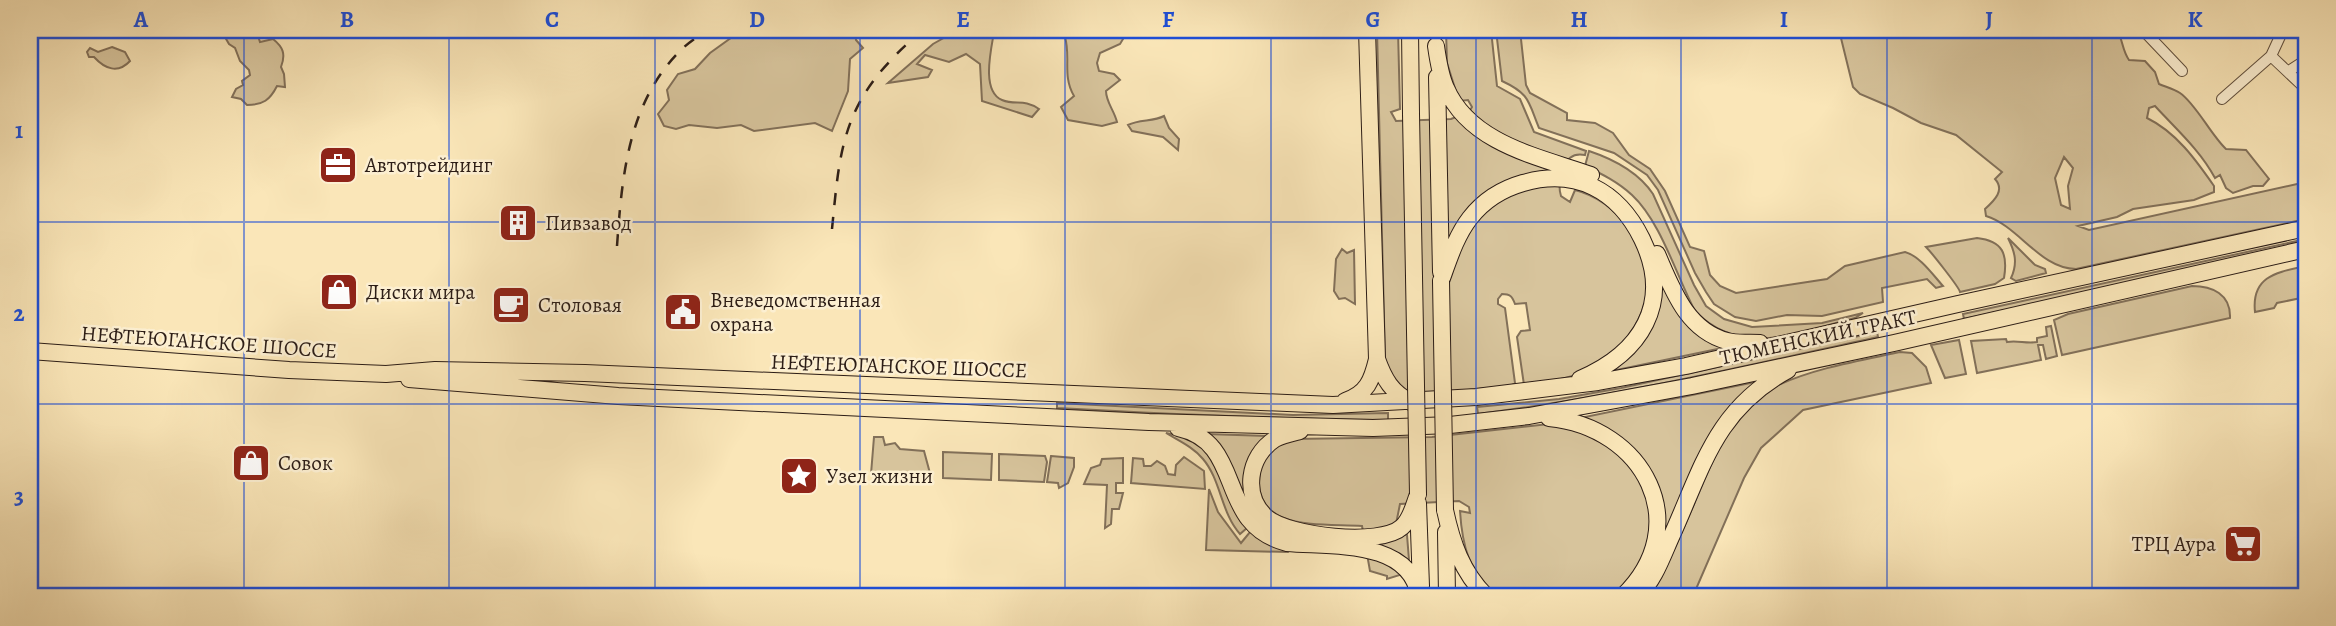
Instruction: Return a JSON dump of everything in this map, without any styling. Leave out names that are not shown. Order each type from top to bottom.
[{"type":"main road","points":[[1410,30],[1418,494],[1416,511],[1420,596]]},
{"type":"main road","points":[[1333,405],[1356,397],[1368,387],[1377,359],[1368,31]]},
{"type":"main road","points":[[1436,38],[1440,73],[1446,89],[1465,117],[1496,140],[1580,177],[1611,198],[1637,230],[1654,269],[1652,306],[1646,323],[1633,343],[1609,364],[1575,381],[1534,391]]},
{"type":"main road","points":[[1436,38],[1447,596]]},
{"type":"main road","points":[[1441,281],[1456,241],[1469,219],[1499,192],[1549,177],[1580,177],[1608,183],[1632,204],[1687,315],[1699,326],[1727,341],[1783,343]]},
{"type":"main road","name":"ТЮМЕНСКИЙ ТРАКТ","points":[[1411,402],[1534,391],[1686,366],[2306,228]]},
{"type":"main road","name":"ТЮМЕНСКИЙ ТРАКТ","points":[[1334,427],[1414,428],[1529,416],[1625,400],[2306,249]]},
{"type":"main road","name":"НЕФТЕЮГАНСКОЕ ШОССЕ","points":[[30,351],[289,370],[386,374],[436,370],[585,373],[1333,405],[1411,402]]},
{"type":"main road","points":[[1377,359],[1389,385],[1399,396],[1411,402]]},
{"type":"main road","points":[[1638,596],[1660,564],[1708,452],[1736,408],[1765,383],[1817,359]]},
{"type":"main road","name":"НЕФТЕЮГАНСКОЕ ШОССЕ","points":[[386,374],[422,380],[618,396],[1149,422],[1334,427]]},
{"type":"main road","points":[[1529,416],[1572,421],[1601,432],[1627,450],[1644,472],[1654,503],[1656,536],[1648,562],[1623,596]]},
{"type":"main road","points":[[1149,422],[1189,430],[1205,439],[1217,452],[1247,519],[1258,531],[1273,540],[1287,543],[1385,553],[1403,564],[1413,576],[1420,596]]},
{"type":"main road","points":[[1334,427],[1276,438],[1262,450],[1250,479],[1254,497],[1267,517],[1287,529],[1360,537],[1394,533],[1416,511]]},
{"type":"main road","points":[[1445,510],[1462,564],[1486,596]]},
{"type":"street","points":[[2142,30],[2182,71]]},
{"type":"street","points":[[2222,99],[2271,56],[2283,30]]},
{"type":"street","points":[[2271,56],[2306,89]]},
{"type":"street","points":[[2289,71],[2306,60]]},
{"type":"shaded area","points":[[209,30],[256,30],[260,42],[273,39],[283,51],[281,67],[285,87],[277,86],[269,98],[257,104],[247,105],[241,99],[232,97],[236,89],[243,85],[242,81],[250,75],[249,70],[240,61],[235,48],[229,44],[222,32]]},
{"type":"shaded area","points":[[742,30],[855,30],[856,40],[863,48],[850,59],[848,91],[832,131],[815,123],[754,131],[741,125],[717,128],[689,125],[676,129],[664,126],[658,114],[669,100],[667,90],[678,74],[695,69],[710,53]]},
{"type":"shaded area","points":[[958,30],[996,30],[989,69],[991,88],[1002,100],[1028,104],[1039,109],[1032,117],[982,101],[980,64],[966,54],[949,62],[925,55],[917,64],[932,70],[928,77],[888,83],[933,44]]},
{"type":"shaded area","points":[[1044,30],[1137,30],[1126,34],[1120,44],[1100,53],[1097,63],[1099,71],[1114,74],[1120,80],[1106,91],[1117,122],[1102,126],[1068,120],[1061,107],[1074,96],[1068,81],[1065,37]]},
{"type":"shaded area","points":[[1377,30],[1398,30],[1400,109],[1391,112],[1396,121],[1451,119],[1469,112],[1472,107],[1468,100],[1459,101],[1447,63],[1446,30],[1491,30],[1497,86],[1520,99],[1534,132],[1586,151],[1585,155],[1571,157],[1566,162],[1561,175],[1561,196],[1570,202],[1575,190],[1605,204],[1629,229],[1637,243],[1647,275],[1646,298],[1637,321],[1620,347],[1603,361],[1572,376],[1524,385],[1517,337],[1521,331],[1530,330],[1526,303],[1515,304],[1510,296],[1502,294],[1498,304],[1505,308],[1515,383],[1510,386],[1437,393],[1408,393],[1392,381],[1385,360]]},
{"type":"shaded area","points":[[1496,30],[1520,30],[1526,85],[1530,93],[1567,113],[1567,120],[1595,123],[1613,133],[1629,155],[1650,169],[1665,191],[1690,247],[1704,251],[1710,275],[1720,286],[1736,293],[1827,279],[1845,266],[1905,252],[1921,262],[1943,286],[1936,288],[1927,279],[1882,288],[1883,302],[1822,316],[1787,315],[1756,321],[1735,317],[1714,304],[1706,292],[1658,190],[1647,175],[1614,153],[1539,128],[1523,94],[1502,81]]},
{"type":"shaded area","points":[[1839,30],[2117,30],[2129,60],[2145,61],[2155,72],[2159,84],[2186,98],[2226,149],[2246,150],[2269,179],[2263,186],[2253,186],[2233,193],[2226,188],[2220,175],[2215,178],[2195,149],[2155,106],[2149,108],[2147,118],[2167,131],[2185,148],[2214,186],[2214,192],[2194,200],[2133,209],[2117,217],[2078,226],[2089,230],[2306,182],[2306,219],[2076,269],[2063,267],[2040,255],[2009,228],[1986,216],[1985,209],[1999,191],[1995,179],[2002,172],[1956,135],[1921,123],[1860,94],[1853,87]],"holes":[[[2064,157],[2073,168],[2068,186],[2070,209],[2061,205],[2055,178]]]},
{"type":"shaded area","points":[[112,47],[125,52],[130,61],[121,68],[103,65],[94,57],[89,57],[87,52],[90,48],[98,52]]},
{"type":"shaded area","points":[[1164,116],[1169,128],[1179,139],[1178,150],[1163,137],[1132,131],[1128,125],[1155,119]]},
{"type":"shaded area","points":[[1589,151],[1625,168],[1647,186],[1706,306],[1724,319],[1752,327],[1822,323],[1863,313],[1855,318],[1813,330],[1771,338],[1751,338],[1713,326],[1695,311],[1660,234],[1642,206],[1621,186],[1585,166]]},
{"type":"shaded area","points":[[1977,238],[1993,242],[2002,250],[2005,262],[2004,278],[1995,284],[1960,292],[1926,247]]},
{"type":"shaded area","points":[[2008,238],[2035,265],[2045,269],[2046,273],[2016,281],[2011,278],[2015,258]]},
{"type":"shaded area","points":[[2306,239],[2306,244],[1964,319],[1963,314]]},
{"type":"shaded area","points":[[1342,249],[1347,253],[1354,250],[1355,304],[1345,298],[1339,299],[1334,291],[1336,259]]},
{"type":"shaded area","points":[[2306,266],[2306,297],[2277,303],[2274,308],[2255,312],[2257,290],[2262,283],[2277,273]]},
{"type":"shaded area","points":[[1657,270],[1674,298],[1732,346],[1607,372],[1628,356]]},
{"type":"shaded area","points":[[2192,286],[2213,290],[2224,297],[2230,318],[2062,355],[2054,320],[2068,314]]},
{"type":"shaded area","points":[[2051,326],[2057,356],[2046,359],[2043,345],[2038,345],[2041,360],[1977,373],[1971,341],[2006,339],[2007,342],[2037,342],[2037,338],[2047,336],[2046,327]]},
{"type":"shaded area","points":[[1877,332],[1878,337],[1679,380],[1478,414],[1477,407],[1559,399],[1621,388]]},
{"type":"shaded area","points":[[1959,340],[1966,374],[1945,378],[1931,345]]},
{"type":"shaded area","points":[[1900,352],[1912,353],[1926,367],[1931,383],[1803,410],[1761,448],[1744,478],[1693,596],[1647,596],[1671,555],[1723,440],[1745,409],[1776,386],[1806,374]]},
{"type":"shaded area","points":[[1760,381],[1738,400],[1651,566],[1653,481],[1580,418]]},
{"type":"shaded area","points":[[1057,403],[1293,415],[1388,413],[1388,420],[1057,408]]},
{"type":"shaded area","points":[[1549,424],[1589,435],[1616,449],[1637,472],[1645,490],[1650,529],[1646,548],[1639,566],[1614,596],[1497,596],[1487,588],[1469,558],[1460,511],[1470,513],[1469,507],[1459,501],[1400,504],[1396,524],[1400,533],[1407,535],[1409,560],[1403,574],[1387,579],[1387,576],[1370,571],[1362,526],[1293,521],[1278,515],[1267,506],[1260,492],[1259,473],[1262,461],[1275,448],[1291,439],[1432,437]]},
{"type":"shaded area","points":[[1166,433],[1194,439],[1215,461],[1241,522],[1247,528],[1240,534],[1229,516],[1209,467],[1190,448]]},
{"type":"shaded area","points":[[1206,434],[1268,436],[1261,444],[1257,524]]},
{"type":"shaded area","points":[[874,437],[883,437],[885,445],[895,443],[900,449],[924,451],[931,477],[871,474]]},
{"type":"shaded area","points":[[943,452],[992,454],[991,480],[943,478]]},
{"type":"shaded area","points":[[999,454],[1045,456],[1047,462],[1044,482],[999,480]]},
{"type":"shaded area","points":[[1051,456],[1074,458],[1074,467],[1068,483],[1059,488],[1058,483],[1047,482]]},
{"type":"shaded area","points":[[1184,457],[1204,471],[1205,489],[1131,483],[1133,458],[1143,459],[1144,466],[1151,466],[1157,461],[1165,466],[1168,474],[1175,475],[1176,465]]},
{"type":"shaded area","points":[[1123,458],[1123,483],[1116,483],[1116,493],[1123,493],[1119,509],[1112,509],[1111,524],[1105,528],[1107,485],[1084,484],[1091,468],[1100,465],[1102,459]]},
{"type":"shaded area","points":[[1209,489],[1218,512],[1241,543],[1250,532],[1287,552],[1206,550]]},
{"type":"railway","points":[[617,246],[625,167],[639,116],[663,70],[684,47],[707,30]]},
{"type":"railway","points":[[832,229],[841,158],[853,117],[876,78],[904,46],[926,30]]},
{"type":"place","name":"Автотрейдинг","points":[[338,165]]},
{"type":"place","name":"Пивзавод","points":[[518,223]]},
{"type":"place","name":"Диски мира","points":[[339,292]]},
{"type":"place","name":"Столовая","points":[[511,305]]},
{"type":"place","name":"Вневедомственная охрана","points":[[683,312]]},
{"type":"place","name":"Совок","points":[[251,463]]},
{"type":"place","name":"Узел жизни","points":[[799,476]]},
{"type":"place","name":"ТРЦ Аура","points":[[2243,544]]}]
